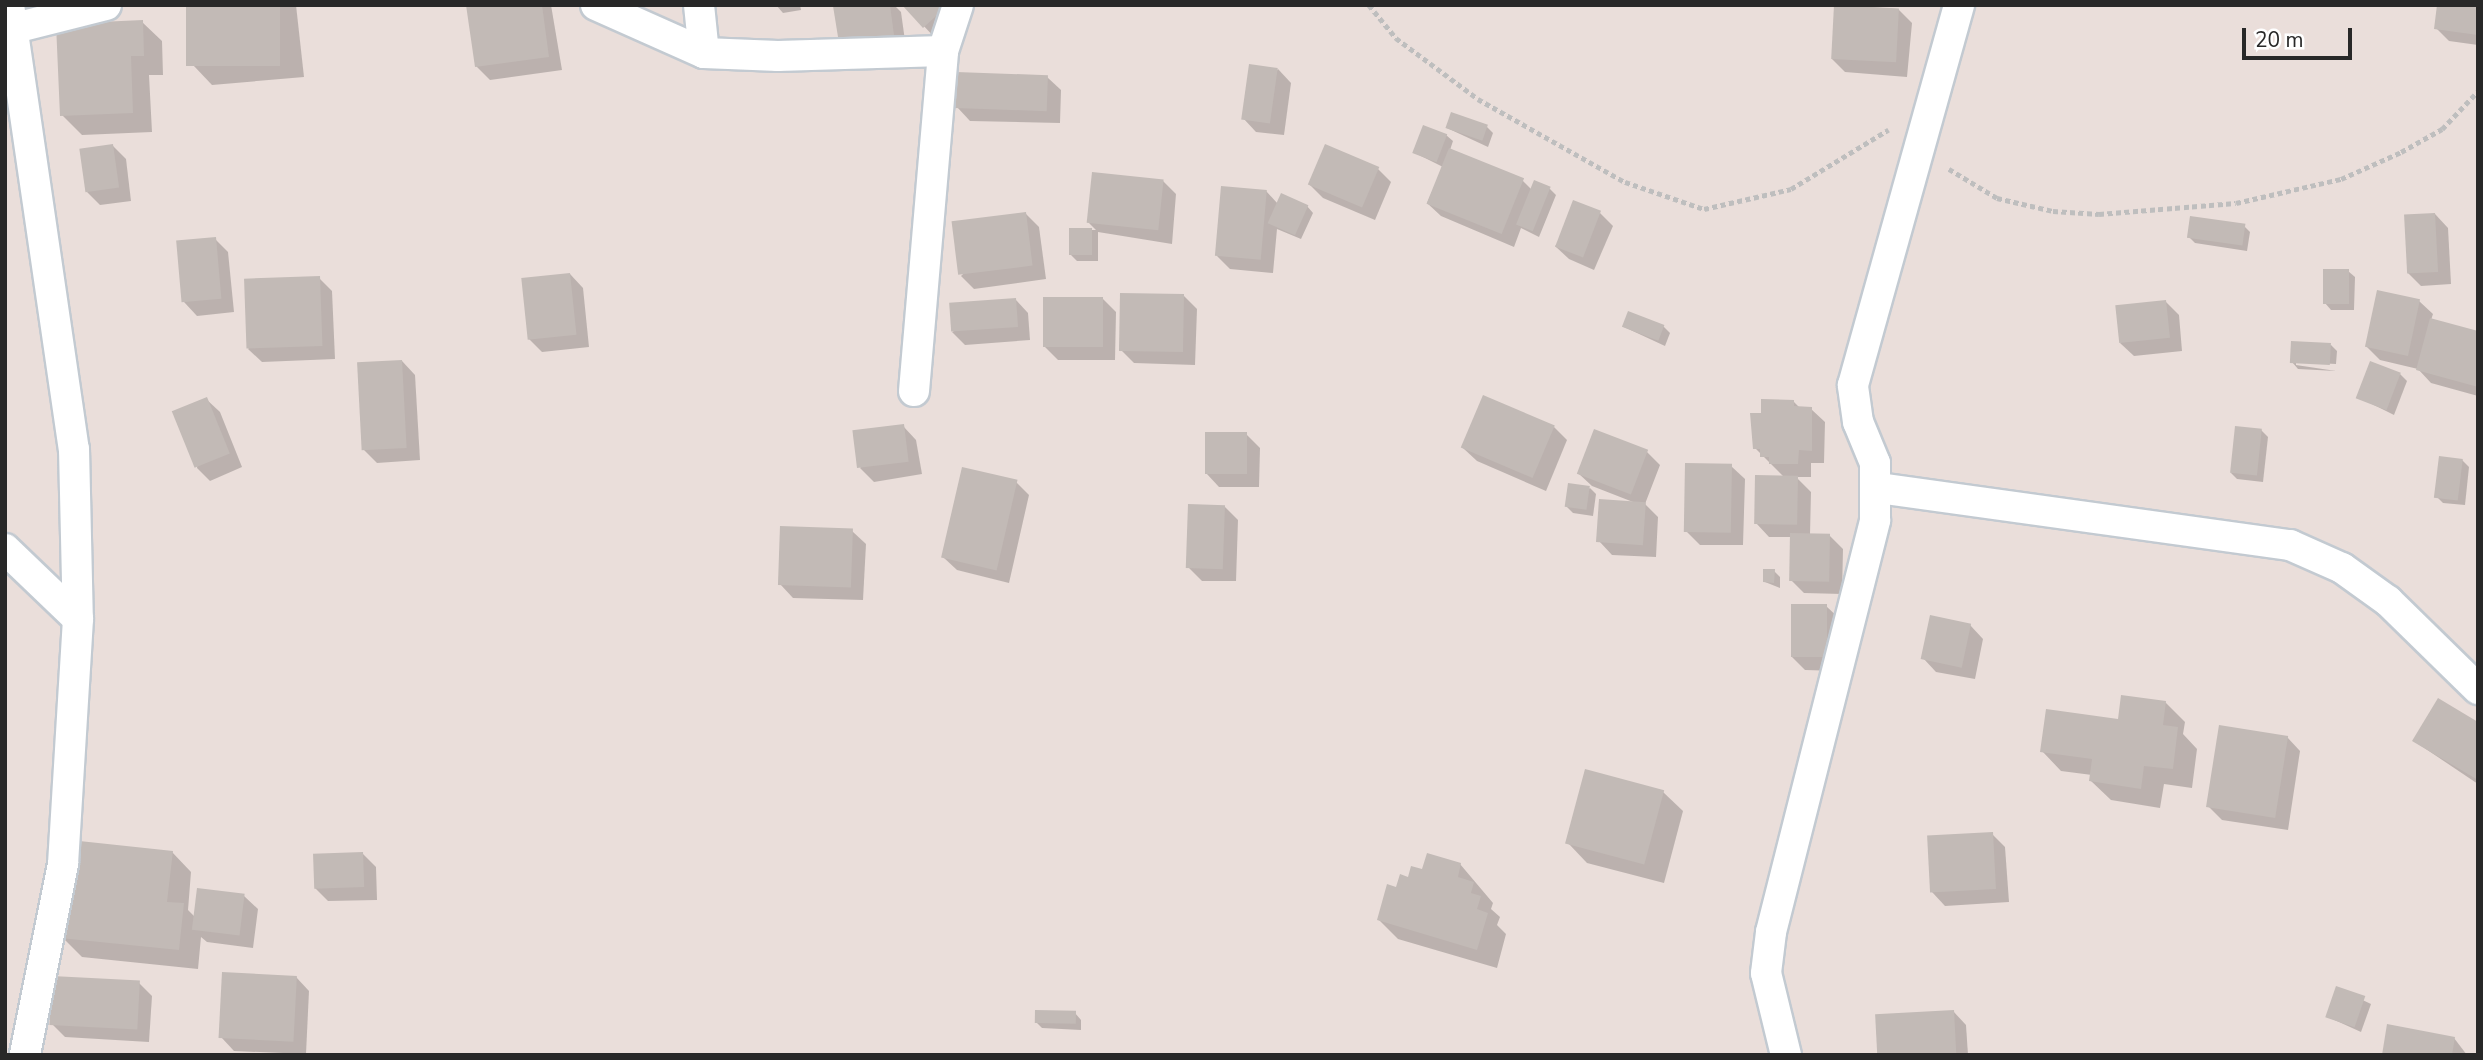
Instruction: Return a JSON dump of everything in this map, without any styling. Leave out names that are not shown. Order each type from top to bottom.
[{"type":"street","points":[[25,1055],[62,864],[78,618],[74,449],[10,17],[106,5]]},
{"type":"street","points":[[596,5],[704,53],[778,56],[943,51]]},
{"type":"street","points":[[699,5],[704,53]]},
{"type":"street","points":[[914,391],[943,51],[958,5]]},
{"type":"street","points":[[1786,1055],[1766,973],[1771,932],[1845,653],[1878,488],[1853,385],[1959,5]]},
{"type":"street","points":[[1878,488],[2290,545],[2342,568],[2388,601],[2478,690]]},
{"type":"street","points":[[5,549],[78,618]]},
{"type":"path","points":[[1369,5],[1396,38],[1478,99],[1625,182],[1667,200],[1704,209],[1791,189],[1933,102]]},
{"type":"path","points":[[1920,148],[1968,182],[2022,207],[2099,214],[2236,203],[2341,179],[2401,152],[2442,129],[2478,91]]},
{"type":"building","points":[[186,5],[280,5],[280,66],[186,66]]},
{"type":"building","points":[[466,5],[542,5],[549,57],[475,67]]},
{"type":"building","points":[[890,5],[894,35],[839,43],[833,6]]},
{"type":"building","points":[[902,5],[948,5],[923,28]]},
{"type":"building","points":[[1834,5],[1899,8],[1896,62],[1831,59]]},
{"type":"building","points":[[2437,5],[2478,5],[2478,35],[2434,29]]},
{"type":"building","points":[[143,20],[144,56],[131,56],[133,113],[60,116],[56,24]]},
{"type":"building","points":[[1249,64],[1278,68],[1270,123],[1241,119]]},
{"type":"building","points":[[956,72],[1048,75],[1047,111],[955,108]]},
{"type":"building","points":[[1451,112],[1488,125],[1482,141],[1445,128]]},
{"type":"building","points":[[1423,125],[1447,134],[1437,162],[1412,153]]},
{"type":"building","points":[[113,144],[119,188],[85,192],[79,149]]},
{"type":"building","points":[[1325,144],[1379,167],[1362,208],[1308,185]]},
{"type":"building","points":[[1449,148],[1524,178],[1502,234],[1427,204]]},
{"type":"building","points":[[1092,172],[1164,180],[1158,230],[1087,223]]},
{"type":"building","points":[[1534,180],[1551,187],[1533,231],[1516,225]]},
{"type":"building","points":[[1221,186],[1267,190],[1261,260],[1215,256]]},
{"type":"building","points":[[1281,193],[1308,205],[1295,235],[1268,223]]},
{"type":"building","points":[[1573,200],[1601,211],[1583,257],[1555,247]]},
{"type":"building","points":[[1026,212],[1033,266],[958,275],[952,221]]},
{"type":"building","points":[[2435,213],[2438,272],[2407,274],[2404,215]]},
{"type":"building","points":[[2190,216],[2245,224],[2242,246],[2187,238]]},
{"type":"building","points":[[1069,228],[1092,228],[1092,255],[1069,255]]},
{"type":"building","points":[[216,237],[221,299],[182,302],[176,240]]},
{"type":"building","points":[[2323,269],[2349,269],[2349,304],[2323,304]]},
{"type":"building","points":[[570,273],[576,335],[528,340],[521,278]]},
{"type":"building","points":[[320,276],[322,346],[246,349],[244,279]]},
{"type":"building","points":[[2377,290],[2420,299],[2408,356],[2365,347]]},
{"type":"building","points":[[1120,293],[1184,294],[1183,352],[1119,351]]},
{"type":"building","points":[[1043,297],[1103,297],[1103,347],[1043,347]]},
{"type":"building","points":[[1016,298],[1018,327],[951,332],[949,303]]},
{"type":"building","points":[[2166,300],[2170,338],[2119,343],[2115,305]]},
{"type":"building","points":[[1628,311],[1664,325],[1658,341],[1622,327]]},
{"type":"building","points":[[2430,318],[2478,331],[2478,387],[2416,370]]},
{"type":"building","points":[[2291,341],[2331,343],[2330,365],[2290,363]]},
{"type":"building","points":[[402,360],[407,448],[362,450],[357,362]]},
{"type":"building","points":[[2370,361],[2401,373],[2386,410],[2356,398]]},
{"type":"building","points":[[1483,395],[1555,425],[1533,478],[1461,447]]},
{"type":"building","points":[[207,397],[230,454],[195,468],[172,411]]},
{"type":"building","points":[[1761,399],[1794,400],[1794,406],[1812,407],[1812,451],[1799,450],[1798,464],[1769,464],[1769,457],[1760,457],[1760,449],[1753,449],[1750,413],[1761,413]]},
{"type":"building","points":[[904,424],[909,462],[857,468],[852,430]]},
{"type":"building","points":[[2235,426],[2262,429],[2257,476],[2230,473]]},
{"type":"building","points":[[1594,429],[1648,450],[1631,495],[1577,474]]},
{"type":"building","points":[[1205,432],[1247,432],[1247,474],[1205,474]]},
{"type":"building","points":[[2439,456],[2463,459],[2458,501],[2434,498]]},
{"type":"building","points":[[1685,463],[1732,464],[1731,533],[1684,532]]},
{"type":"building","points":[[962,467],[1018,480],[997,570],[941,558]]},
{"type":"building","points":[[1755,475],[1798,476],[1797,525],[1754,524]]},
{"type":"building","points":[[1568,483],[1590,486],[1586,510],[1565,507]]},
{"type":"building","points":[[1599,499],[1646,502],[1643,545],[1596,542]]},
{"type":"building","points":[[1188,504],[1225,505],[1223,569],[1186,568]]},
{"type":"building","points":[[780,526],[853,529],[851,588],[778,585]]},
{"type":"building","points":[[1790,533],[1830,534],[1829,582],[1789,581]]},
{"type":"building","points":[[1763,569],[1775,569],[1774,583],[1763,582]]},
{"type":"building","points":[[1791,604],[1827,604],[1827,657],[1791,657]]},
{"type":"building","points":[[1930,615],[1971,624],[1962,668],[1921,659]]},
{"type":"building","points":[[2121,695],[2166,701],[2163,725],[2178,727],[2173,769],[2144,766],[2141,789],[2089,781],[2092,759],[2040,752],[2046,709],[2118,719]]},
{"type":"building","points":[[2438,698],[2478,722],[2478,780],[2412,741]]},
{"type":"building","points":[[2219,725],[2288,736],[2275,818],[2206,807]]},
{"type":"building","points":[[1585,769],[1664,790],[1644,865],[1565,843]]},
{"type":"building","points":[[1993,832],[1996,889],[1930,892],[1927,835]]},
{"type":"building","points":[[70,840],[173,851],[167,902],[184,903],[179,950],[60,938]]},
{"type":"building","points":[[363,852],[364,887],[314,889],[313,854]]},
{"type":"building","points":[[1427,853],[1461,863],[1458,877],[1474,882],[1471,893],[1481,896],[1477,909],[1488,913],[1477,950],[1377,920],[1387,884],[1396,887],[1400,874],[1408,877],[1411,866],[1422,869]]},
{"type":"building","points":[[197,888],[245,894],[240,936],[192,930]]},
{"type":"building","points":[[222,972],[297,976],[293,1042],[219,1038]]},
{"type":"building","points":[[52,976],[140,981],[137,1030],[49,1025]]},
{"type":"building","points":[[2336,986],[2365,996],[2355,1027],[2325,1017]]},
{"type":"building","points":[[1035,1010],[1076,1011],[1076,1024],[1035,1023]]},
{"type":"building","points":[[1954,1010],[1956,1055],[1877,1055],[1875,1014]]},
{"type":"building","points":[[2387,1024],[2455,1037],[2452,1055],[2382,1055]]}]
